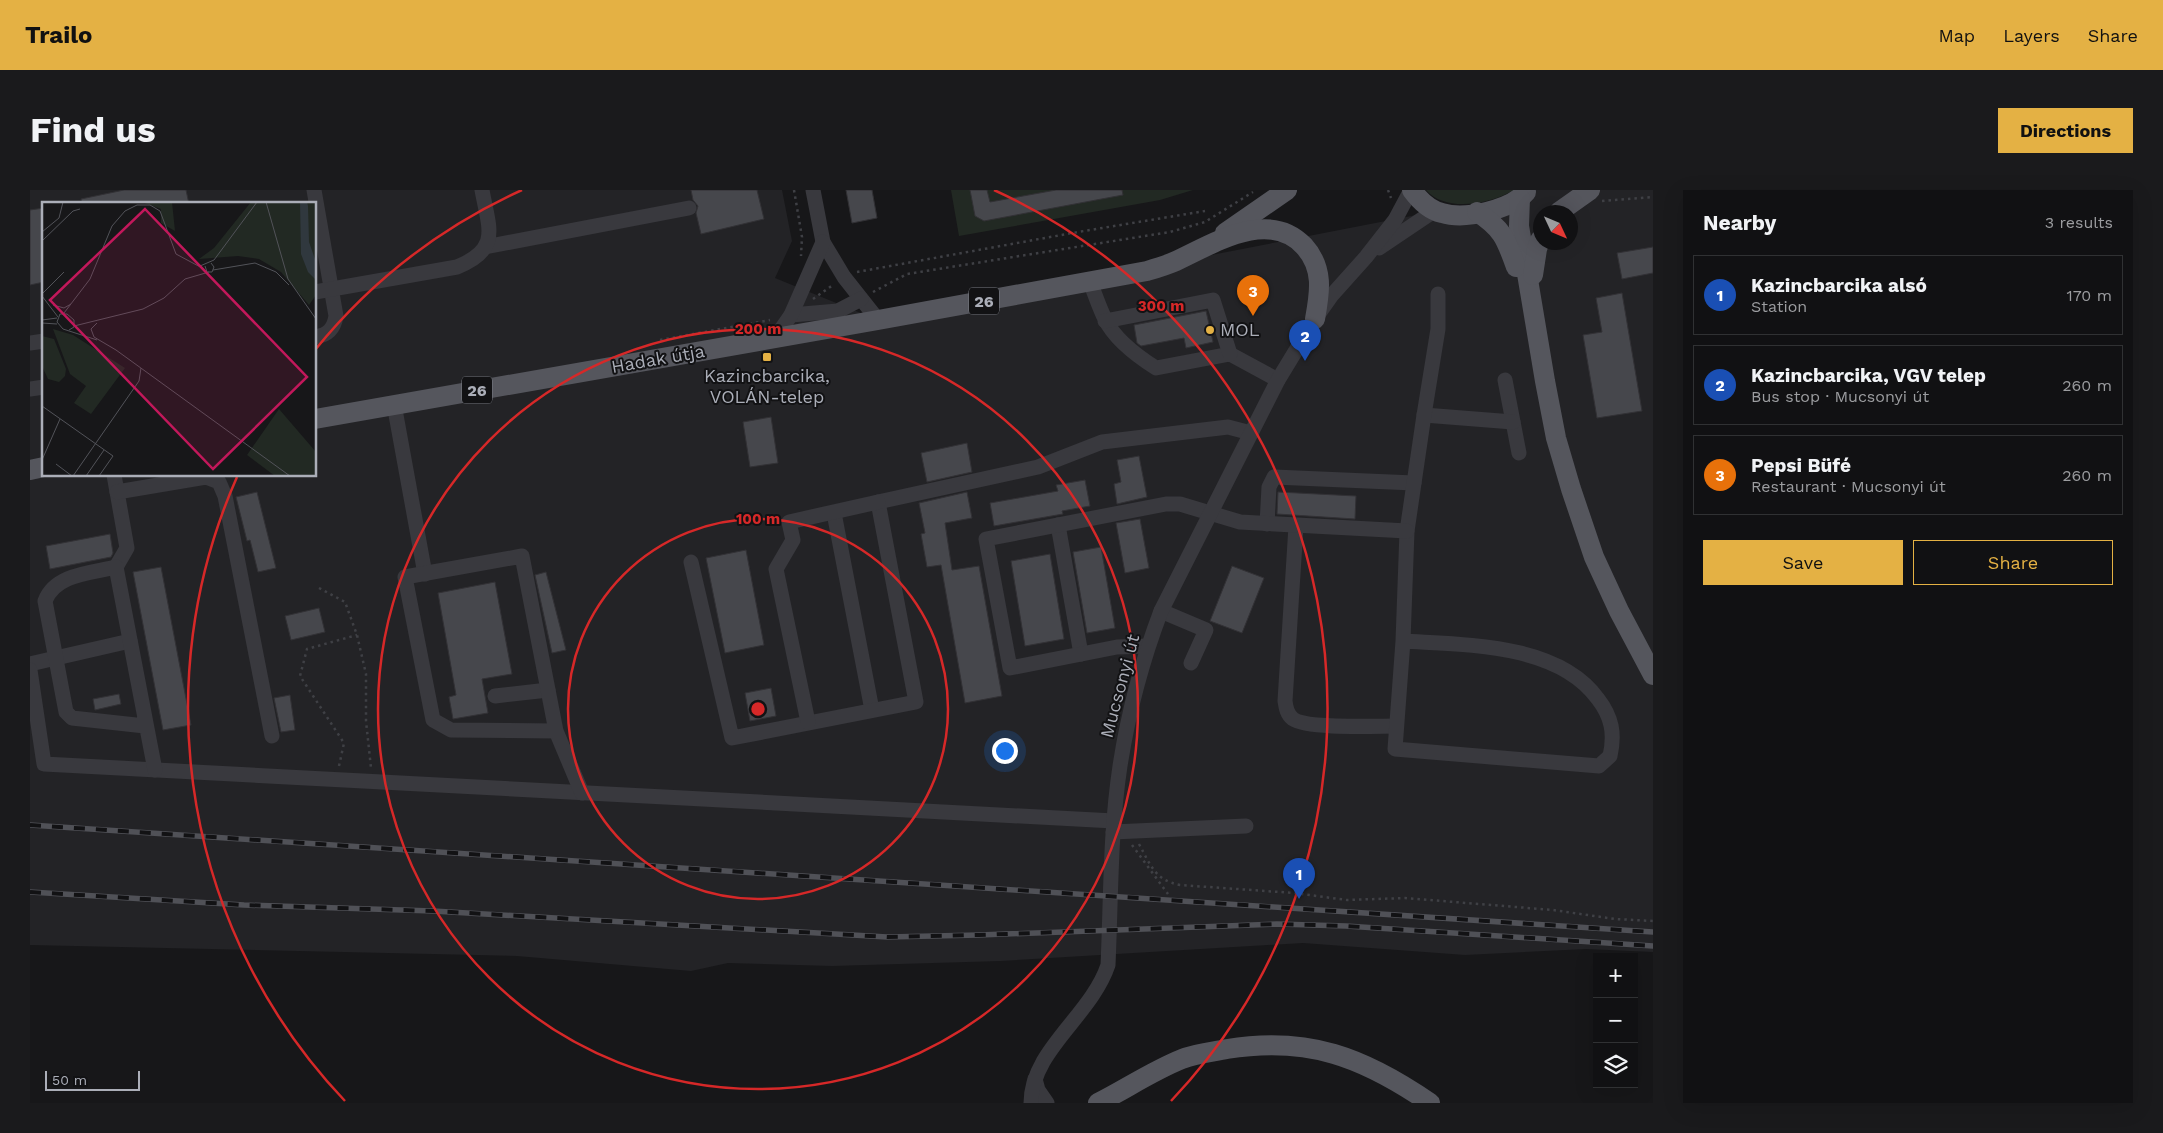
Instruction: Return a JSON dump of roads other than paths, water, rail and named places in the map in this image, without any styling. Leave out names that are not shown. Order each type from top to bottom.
[{"type":"main road","name":"26","points":[[1090,282],[1147,271],[1174,262],[1207,245],[1287,190]]},
{"type":"main road","points":[[1412,190],[1426,205],[1437,211],[1453,215],[1505,207],[1524,194]]},
{"type":"main road","points":[[1569,205],[1587,192]]},
{"type":"main road","points":[[1524,194],[1519,226],[1556,438],[1591,549],[1619,611],[1653,674]]},
{"type":"main road","points":[[1477,212],[1494,224],[1507,240],[1540,351]]},
{"type":"main road","points":[[1207,245],[1260,228],[1293,237],[1311,256],[1320,280],[1315,318]]},
{"type":"main road","points":[[1532,299],[1533,270],[1538,250]]},
{"type":"main road","name":"Hadak útja","points":[[316,419],[1090,282]]},
{"type":"main road","points":[[1100,1102],[1184,1058],[1244,1046],[1280,1045],[1325,1050],[1359,1062],[1386,1075],[1430,1103]]},
{"type":"main road","points":[[1124,1103],[1156,1071]]},
{"type":"street","points":[[314,190],[336,316],[334,325],[323,336],[316,337]]},
{"type":"street","points":[[316,292],[457,267],[471,261],[481,254],[486,247],[490,235],[482,190]]},
{"type":"street","points":[[813,190],[823,242],[844,277],[878,320]]},
{"type":"street","points":[[1366,258],[1398,215],[1412,190]]},
{"type":"street","points":[[486,247],[689,208]]},
{"type":"street","points":[[1366,258],[1415,223],[1437,211]]},
{"type":"street","points":[[775,338],[790,315],[823,242]]},
{"type":"street","name":"Mucsonyi út","points":[[1031,1103],[1034,1079],[1044,1058],[1093,997],[1104,978],[1108,965],[1120,829],[1124,741],[1148,646],[1160,611],[1278,380],[1315,318],[1339,286],[1366,258]]},
{"type":"street","points":[[1090,282],[1106,321],[1128,348],[1156,368],[1230,354],[1278,380]]},
{"type":"street","points":[[1403,641],[1483,646],[1517,651],[1576,675],[1591,688],[1610,716],[1613,729],[1610,756],[1599,766],[1395,750],[1403,641],[1407,531],[1438,329],[1438,294]]},
{"type":"street","points":[[790,315],[838,311],[861,299]]},
{"type":"street","points":[[1106,321],[1213,300],[1230,354]]},
{"type":"street","points":[[1505,380],[1519,453]]},
{"type":"street","points":[[394,404],[425,574]]},
{"type":"street","points":[[1424,415],[1513,422]]},
{"type":"street","points":[[808,722],[776,569],[793,540],[789,522],[1038,467],[1102,442],[1228,427],[1251,433]]},
{"type":"street","points":[[114,476],[127,548],[116,567],[145,726],[155,770]]},
{"type":"street","points":[[1267,524],[1269,487],[1274,476],[1414,483]]},
{"type":"street","points":[[116,492],[206,477],[219,482],[225,496],[272,736]]},
{"type":"street","points":[[691,562],[732,738],[916,702],[878,502]]},
{"type":"street","points":[[1148,646],[1118,647],[1010,668],[986,539],[1166,504],[1180,504],[1240,522],[1407,531]]},
{"type":"street","points":[[834,512],[872,710]]},
{"type":"street","points":[[1058,525],[1081,654]]},
{"type":"street","points":[[1296,526],[1285,692],[1286,709],[1294,720],[1309,724],[1396,726]]},
{"type":"street","points":[[556,731],[450,730],[433,720],[405,577],[522,556],[556,731],[582,793]]},
{"type":"street","points":[[116,567],[61,581],[49,591],[45,601],[55,659],[66,712],[72,718],[145,726]]},
{"type":"street","points":[[1160,611],[1206,630],[1191,663]]},
{"type":"street","points":[[30,664],[130,641]]},
{"type":"street","points":[[30,670],[44,764],[582,793],[1120,829],[1246,826]]},
{"type":"street","points":[[495,696],[548,690]]},
{"type":"street","points":[[1034,1079],[1038,1090],[1047,1103]]},
{"type":"railway","points":[[30,825],[1653,932]]},
{"type":"railway","points":[[30,892],[244,905],[433,911],[887,937],[1277,924],[1346,926],[1653,946]]},
{"type":"place","name":"Pepsi Büfé","points":[[1253,316]]},
{"type":"place","name":"MOL","points":[[1210,330]]},
{"type":"place","name":"Kazincbarcika, VOLÁN-telep","points":[[767,357]]},
{"type":"place","name":"Kazincbarcika, VGV telep","points":[[1305,361]]},
{"type":"place","name":"Kazincbarcika alsó","points":[[1299,899]]}]
